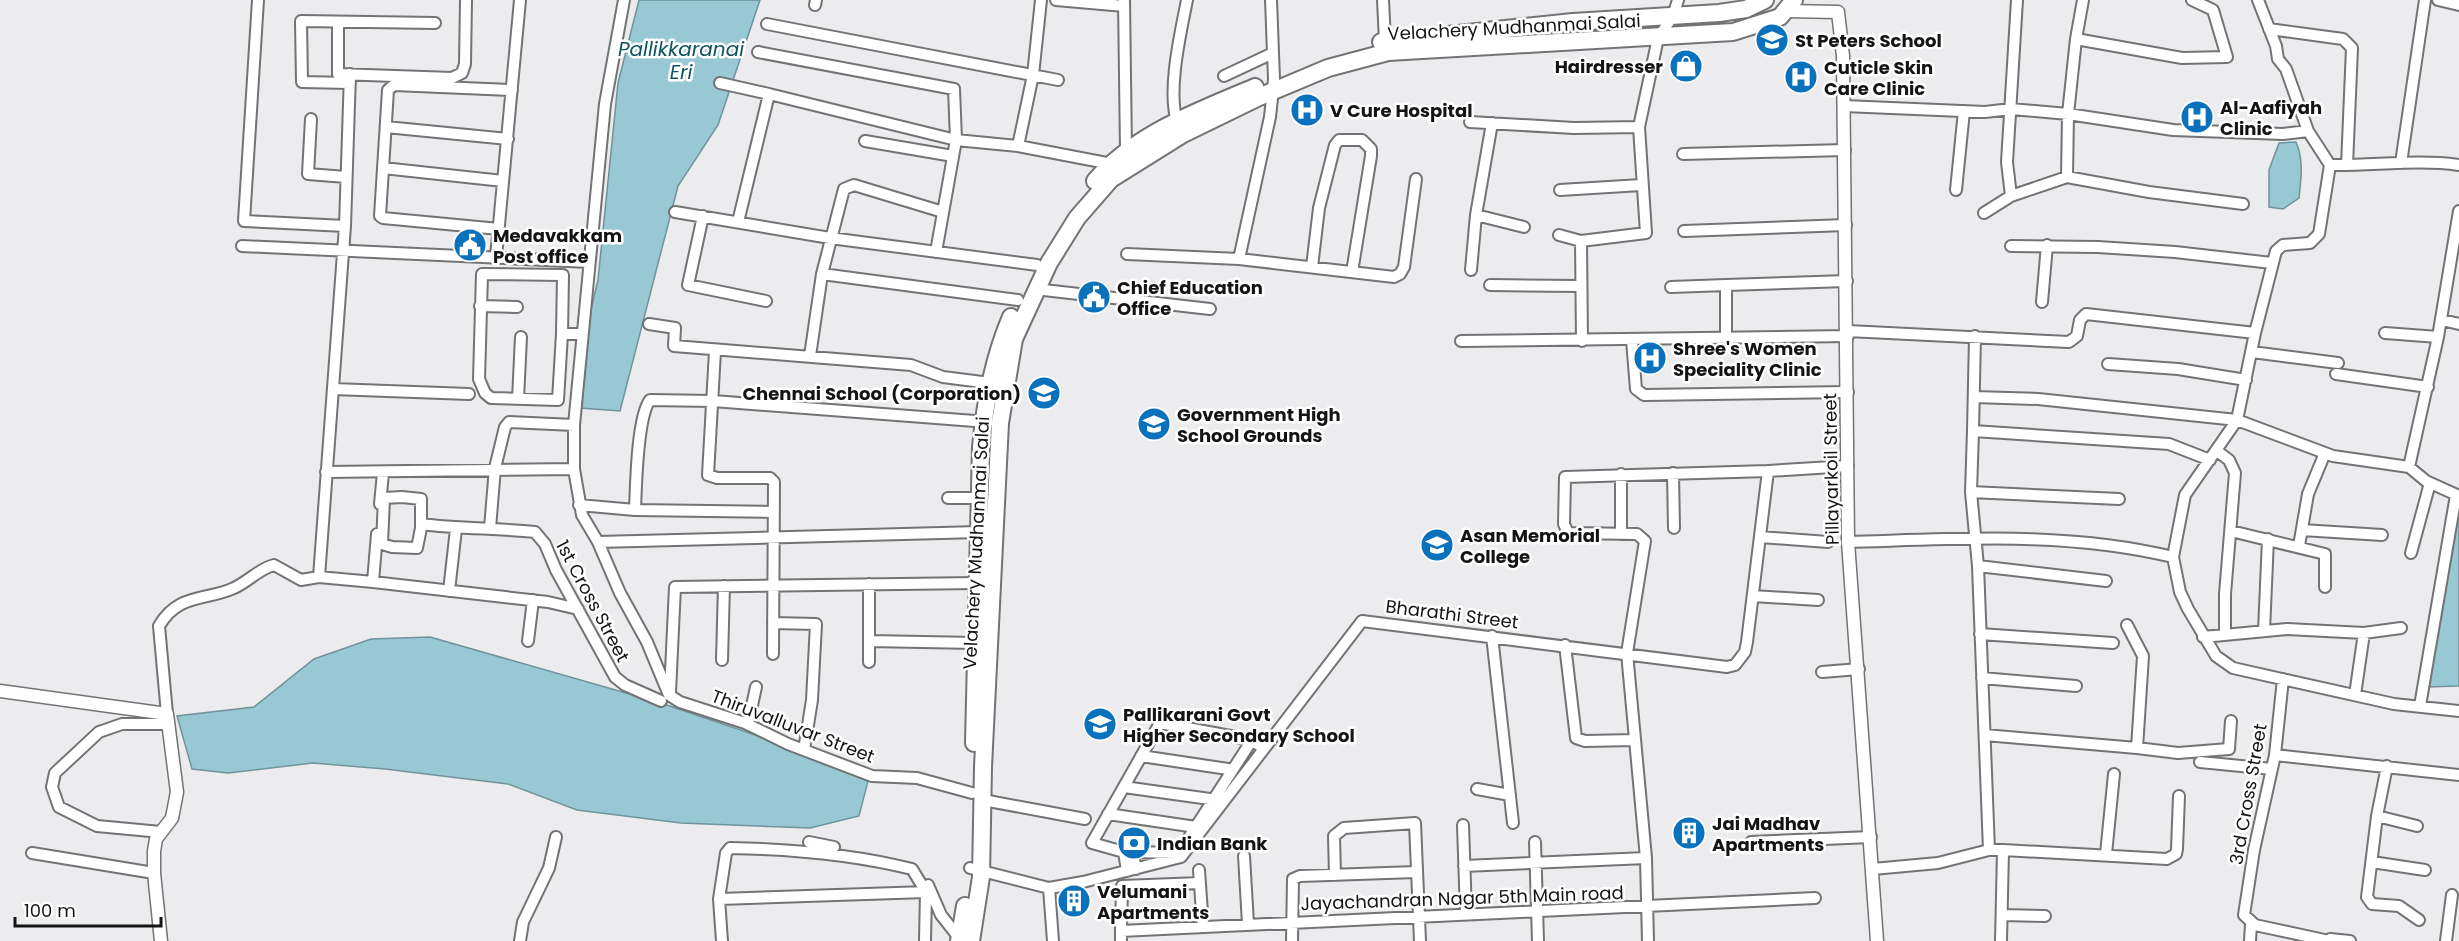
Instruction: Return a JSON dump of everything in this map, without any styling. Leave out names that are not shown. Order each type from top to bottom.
[{"type":"main road","name":"Velachery Mudhanmai Salai","points":[[963,940],[976,869],[992,422],[990,383],[1002,337],[1018,300],[1074,207],[1112,164],[1126,152],[1274,85],[1325,57],[1385,41],[1573,22],[1675,8],[1746,9],[1766,0]]},
{"type":"main road","name":"Velachery Mudhanmai Salai","points":[[1274,85],[1388,52],[1733,32],[1758,26],[1780,17],[1790,5]]},
{"type":"main road","name":"Velachery Mudhanmai Salai","points":[[978,796],[976,643],[980,498],[992,422],[1014,339],[1035,289],[1077,218],[1111,179],[1180,127]]},
{"type":"street","points":[[258,0],[244,221],[345,226]]},
{"type":"street","points":[[435,23],[301,21],[302,82],[350,78],[452,78],[462,73],[466,0]]},
{"type":"street","points":[[496,257],[520,0]]},
{"type":"street","points":[[624,0],[605,104],[574,425],[574,469],[579,505],[620,593],[647,642],[665,698]]},
{"type":"street","points":[[1018,146],[1033,75],[1041,0]]},
{"type":"street","points":[[1056,0],[1124,3],[1126,152]]},
{"type":"street","points":[[1180,127],[1176,46],[1187,0]]},
{"type":"street","points":[[1239,259],[1267,135],[1274,85],[1271,0]]},
{"type":"street","points":[[1383,0],[1385,41]]},
{"type":"street","points":[[2011,196],[2007,162],[2017,0]]},
{"type":"street","points":[[2067,177],[2068,114],[2076,39],[2083,0]]},
{"type":"street","points":[[2076,39],[2182,58],[2227,57],[2213,10],[2192,0]]},
{"type":"street","points":[[2258,0],[2278,59],[2286,69],[2308,131],[2330,165],[2317,238],[2310,243],[2280,247],[2272,263],[2237,420],[2185,495],[2173,557],[2180,592],[2204,637],[2222,662],[2233,668],[2355,695],[2459,711]]},
{"type":"street","points":[[2402,163],[2425,0]]},
{"type":"street","points":[[2438,0],[2459,5]]},
{"type":"street","name":"Pillayarkoil Street","points":[[1790,5],[1838,12],[1843,56],[1848,334],[1848,542],[1877,941]]},
{"type":"street","points":[[1559,235],[1581,241],[1646,232],[1641,185],[1639,127],[1658,38],[1675,8]]},
{"type":"street","points":[[338,22],[338,74],[350,78]]},
{"type":"street","points":[[767,24],[1058,80]]},
{"type":"street","points":[[2269,29],[2343,39],[2352,48],[2347,165]]},
{"type":"street","points":[[758,52],[954,89],[956,140],[936,252]]},
{"type":"street","points":[[1224,76],[1273,53]]},
{"type":"street","points":[[319,577],[345,226],[350,78]]},
{"type":"street","points":[[720,83],[956,140],[1018,146],[1112,164]]},
{"type":"street","points":[[500,229],[383,218],[378,212],[388,90],[394,85],[512,90]]},
{"type":"street","points":[[738,222],[769,94]]},
{"type":"street","points":[[1844,106],[1964,111],[2011,109],[2068,114],[2173,130],[2283,134],[2308,131]]},
{"type":"street","points":[[1956,190],[1964,111]]},
{"type":"street","points":[[311,119],[308,174],[346,177]]},
{"type":"street","points":[[1470,122],[1574,128],[1639,127]]},
{"type":"street","points":[[1472,270],[1476,215],[1492,123]]},
{"type":"street","points":[[386,127],[508,139]]},
{"type":"street","points":[[1312,267],[1319,208],[1335,146],[1339,140],[1362,140],[1371,148],[1371,156],[1352,272]]},
{"type":"street","points":[[865,141],[953,156]]},
{"type":"street","points":[[1683,153],[1845,150]]},
{"type":"street","points":[[2330,165],[2426,160],[2459,165]]},
{"type":"street","points":[[383,168],[503,181]]},
{"type":"street","points":[[1984,213],[2011,196],[2067,177],[2149,192],[2243,204]]},
{"type":"street","points":[[1127,254],[1239,259],[1394,277],[1400,274],[1404,267],[1416,179]]},
{"type":"street","points":[[810,356],[822,274],[830,238],[841,194],[848,186],[854,185],[943,212]]},
{"type":"street","points":[[1560,190],[1641,185]]},
{"type":"street","points":[[2409,467],[2442,320],[2459,211]]},
{"type":"street","points":[[675,212],[830,238],[1037,265]]},
{"type":"street","points":[[1476,215],[1524,227]]},
{"type":"street","points":[[703,216],[688,285],[766,301]]},
{"type":"street","points":[[1684,231],[1846,225]]},
{"type":"street","points":[[1581,241],[1579,286],[1582,341]]},
{"type":"street","points":[[2011,246],[2047,245],[2175,252],[2272,263]]},
{"type":"street","points":[[2042,302],[2047,245]]},
{"type":"street","points":[[243,246],[589,262]]},
{"type":"street","points":[[522,273],[523,258]]},
{"type":"street","points":[[482,273],[563,275],[560,399],[491,398],[481,386],[480,306],[482,273]]},
{"type":"street","points":[[822,274],[1018,300]]},
{"type":"street","points":[[1671,288],[1847,281]]},
{"type":"street","points":[[1490,285],[1579,286]]},
{"type":"street","points":[[1726,285],[1726,338]]},
{"type":"street","points":[[1035,289],[1210,309]]},
{"type":"street","points":[[480,306],[517,307]]},
{"type":"street","points":[[1461,341],[1582,341],[1848,334],[1975,336],[2069,342],[2077,336],[2080,320],[2086,314],[2255,333]]},
{"type":"street","points":[[2442,320],[2459,324]]},
{"type":"street","points":[[650,324],[675,328],[674,346],[910,365],[944,377],[990,383]]},
{"type":"street","points":[[2385,333],[2438,337]]},
{"type":"street","points":[[562,334],[582,334]]},
{"type":"street","points":[[1975,336],[1971,492],[1978,566],[1989,850]]},
{"type":"street","points":[[518,399],[521,338]]},
{"type":"street","points":[[1632,340],[1636,388],[1644,395],[1848,392]]},
{"type":"street","points":[[716,351],[708,475],[717,478],[770,477],[774,482],[773,654]]},
{"type":"street","points":[[2252,352],[2428,387]]},
{"type":"street","points":[[2108,364],[2178,369],[2246,380]]},
{"type":"street","points":[[333,388],[469,394]]},
{"type":"street","points":[[1974,397],[2049,400],[2237,420],[2325,453],[2351,460],[2409,467],[2430,483],[2457,496],[2420,706]]},
{"type":"street","points":[[635,510],[637,469],[646,405],[654,399],[713,401],[992,422]]},
{"type":"street","points":[[490,528],[495,468],[505,427],[511,420],[574,425]]},
{"type":"street","points":[[1973,431],[2169,444],[2210,460]]},
{"type":"street","points":[[2217,450],[2229,460],[2235,473],[2224,635]]},
{"type":"street","points":[[2299,546],[2308,494],[2325,453]]},
{"type":"street","points":[[1648,941],[1645,908],[1646,858],[1627,653],[1645,541],[1637,534],[1569,533],[1564,524],[1564,480],[1569,475],[1768,471],[1848,466]]},
{"type":"street","points":[[326,472],[495,468],[574,469]]},
{"type":"street","points":[[1768,471],[1754,596],[1818,600]]},
{"type":"street","points":[[373,582],[383,472]]},
{"type":"street","points":[[1673,473],[1674,528]]},
{"type":"street","points":[[1621,474],[1621,534]]},
{"type":"street","points":[[2411,554],[2430,483]]},
{"type":"street","points":[[1971,492],[2120,499]]},
{"type":"street","points":[[384,498],[421,499],[422,524],[417,548],[384,545],[382,541],[384,498]]},
{"type":"street","points":[[948,498],[980,498]]},
{"type":"street","points":[[579,505],[635,510],[773,512]]},
{"type":"street","name":"1st Cross Street","points":[[422,524],[456,529],[490,528],[535,532],[545,544],[615,677],[625,685],[665,698]]},
{"type":"street","points":[[449,591],[456,529]]},
{"type":"street","points":[[2302,530],[2382,535]]},
{"type":"street","points":[[2231,531],[2325,554],[2325,586]]},
{"type":"street","points":[[598,542],[773,540],[979,532]]},
{"type":"street","points":[[1760,537],[1827,542]]},
{"type":"street","points":[[1848,542],[1975,538],[2096,543],[2132,547],[2173,557]]},
{"type":"street","points":[[2264,631],[2268,539]]},
{"type":"street","points":[[162,941],[154,873],[156,839],[172,818],[177,792],[159,626],[164,618],[192,598],[232,589],[260,573],[266,566],[274,565],[301,580],[319,577],[373,582],[533,600],[578,609]]},
{"type":"street","points":[[1978,566],[2106,581]]},
{"type":"street","points":[[665,698],[675,587],[978,583]]},
{"type":"street","points":[[869,584],[869,662]]},
{"type":"street","points":[[722,660],[723,586]]},
{"type":"street","name":"Bharathi Street","points":[[976,869],[1050,888],[1181,857],[1362,621],[1727,667],[1740,662],[1745,652],[1754,596]]},
{"type":"street","points":[[528,641],[533,600]]},
{"type":"street","points":[[773,623],[816,624],[812,700],[804,750]]},
{"type":"street","points":[[2127,625],[2143,656],[2137,748]]},
{"type":"street","points":[[2204,637],[2287,629],[2364,633],[2401,628]]},
{"type":"street","points":[[2355,695],[2364,633]]},
{"type":"street","points":[[1980,634],[2113,643]]},
{"type":"street","points":[[1492,636],[1513,823]]},
{"type":"street","points":[[869,641],[976,643]]},
{"type":"street","points":[[1565,645],[1576,738],[1585,741],[1635,740]]},
{"type":"street","points":[[1822,672],[1859,669]]},
{"type":"street","points":[[1982,678],[2076,686]]},
{"type":"street","name":"3rd Cross Street","points":[[2252,924],[2244,915],[2254,849],[2275,755],[2283,679]]},
{"type":"street","points":[[748,724],[756,687]]},
{"type":"street","points":[[0,691],[161,711],[168,719]]},
{"type":"street","name":"Thiruvalluvar Street","points":[[665,698],[748,724],[804,750],[872,776],[925,779],[978,796],[1085,819]]},
{"type":"street","points":[[161,832],[97,826],[59,807],[52,787],[56,773],[99,732],[122,724],[168,719]]},
{"type":"street","points":[[1985,735],[2178,753],[2229,749],[2231,722]]},
{"type":"street","points":[[1252,740],[1179,853],[1128,852],[1092,843],[1160,723],[1252,740],[1264,749]]},
{"type":"street","points":[[2275,755],[2459,775]]},
{"type":"street","points":[[1141,756],[1228,769]]},
{"type":"street","points":[[2200,762],[2272,769]]},
{"type":"street","points":[[2387,766],[2377,816],[2367,897],[2372,904],[2404,908],[2419,920]]},
{"type":"street","points":[[2106,854],[2114,774]]},
{"type":"street","points":[[1124,787],[1226,801]]},
{"type":"street","points":[[1477,789],[1510,795]]},
{"type":"street","points":[[1873,869],[1938,863],[1989,850],[2003,849],[2167,859],[2172,857],[2177,849],[2179,796]]},
{"type":"street","points":[[1108,814],[1196,827]]},
{"type":"street","points":[[2377,816],[2417,826]]},
{"type":"street","points":[[1335,875],[1334,836],[1338,831],[1344,828],[1416,823],[1420,941]]},
{"type":"street","points":[[1463,825],[1466,914]]},
{"type":"street","points":[[519,941],[523,922],[549,868],[556,837]]},
{"type":"street","points":[[1751,842],[1870,837]]},
{"type":"street","points":[[809,842],[916,863],[941,915],[963,940]]},
{"type":"street","points":[[1535,842],[1538,941]]},
{"type":"street","points":[[722,941],[719,899],[726,853],[730,848],[791,849],[862,857],[912,869],[926,892],[925,941]]},
{"type":"street","points":[[2001,941],[2003,849]]},
{"type":"street","points":[[1128,852],[1132,870]]},
{"type":"street","points":[[32,853],[154,873]]},
{"type":"street","points":[[1244,856],[1248,924]]},
{"type":"street","points":[[1464,866],[1646,858]]},
{"type":"street","points":[[2372,862],[2425,870]]},
{"type":"street","points":[[1199,870],[1203,927]]},
{"type":"street","points":[[1292,941],[1293,879],[1300,876],[1416,872]]},
{"type":"street","points":[[1121,936],[1122,886],[1200,883]]},
{"type":"street","points":[[1050,888],[1053,941]]},
{"type":"street","points":[[719,899],[926,892]]},
{"type":"street","points":[[2446,941],[2452,895]]},
{"type":"street","name":"Jayachandran Nagar 5th Main road","points":[[1121,936],[1248,924],[1537,910],[1645,908],[1815,898]]},
{"type":"street","points":[[2002,915],[2045,916]]},
{"type":"street","points":[[2250,941],[2252,924],[2329,940],[2350,941]]},
{"type":"water","name":"Pallikkaranai Eri","points":[[639,0],[760,0],[718,125],[678,186],[620,411],[580,408],[591,309],[598,280],[618,83]]},
{"type":"water","points":[[2296,142],[2301,163],[2299,198],[2283,209],[2269,207],[2269,170],[2279,143]]},
{"type":"water","points":[[2459,507],[2459,686],[2426,687]]},
{"type":"water","points":[[430,637],[661,703],[776,742],[868,781],[859,816],[810,828],[681,823],[577,810],[508,784],[385,769],[313,763],[228,773],[192,769],[177,716],[254,707],[314,659],[371,639]]},
{"type":"place","name":"St Peters School","points":[[1772,40]]},
{"type":"place","name":"Hairdresser","points":[[1686,66]]},
{"type":"place","name":"Cuticle Skin Care Clinic","points":[[1801,77]]},
{"type":"place","name":"V Cure Hospital","points":[[1307,110]]},
{"type":"place","name":"Al-Aafiyah Clinic","points":[[2197,117]]},
{"type":"place","name":"Medavakkam Post office","points":[[470,245]]},
{"type":"place","name":"Chief Education Office","points":[[1094,297]]},
{"type":"place","name":"Shree's Women Speciality Clinic","points":[[1650,358]]},
{"type":"place","name":"Chennai School (Corporation)","points":[[1044,393]]},
{"type":"place","name":"Government High School Grounds","points":[[1154,424]]},
{"type":"place","name":"Asan Memorial College","points":[[1437,545]]},
{"type":"place","name":"Pallikarani Govt Higher Secondary School","points":[[1100,724]]},
{"type":"place","name":"Jai Madhav Apartments","points":[[1689,833]]},
{"type":"place","name":"Indian Bank","points":[[1134,843]]},
{"type":"place","name":"Velumani Apartments","points":[[1074,901]]}]
